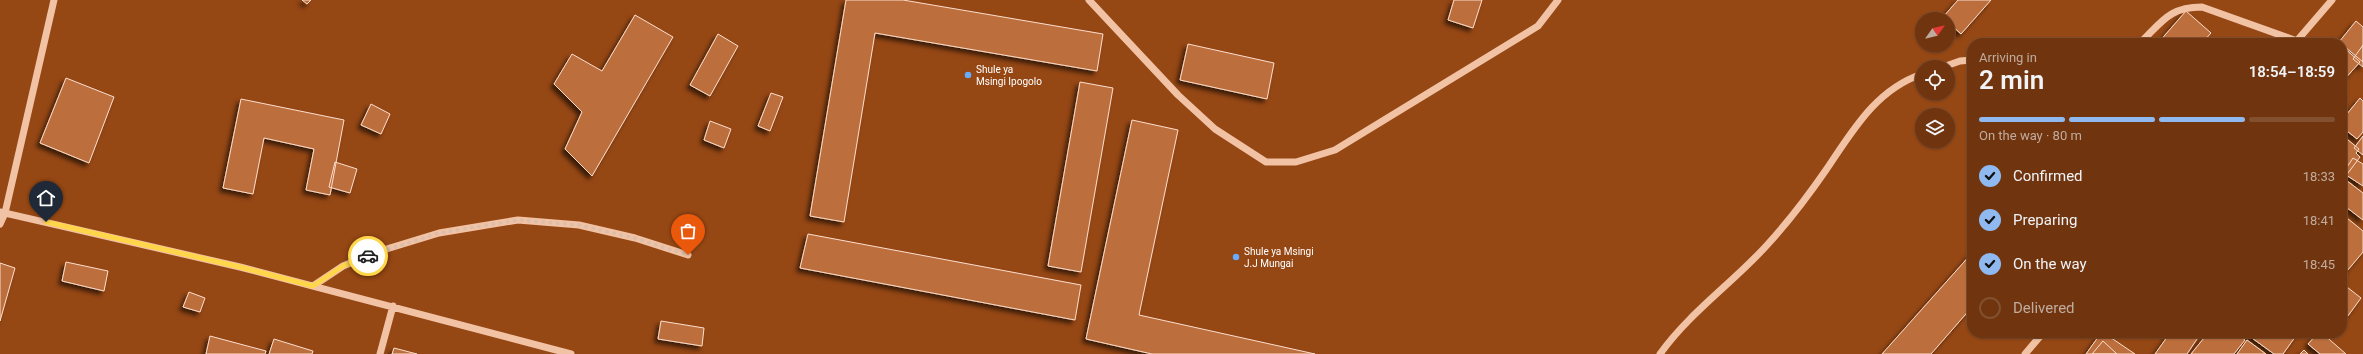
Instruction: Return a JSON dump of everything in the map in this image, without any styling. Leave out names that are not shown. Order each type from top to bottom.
[{"type":"street","points":[[0,224],[54,0]]},
{"type":"street","points":[[1089,0],[1178,95],[1215,129],[1266,162],[1296,162],[1336,150],[1538,26],[1558,0]]},
{"type":"street","points":[[2299,38],[2332,0]]},
{"type":"street","points":[[2145,38],[2169,14],[2185,7],[2202,7],[2285,38]]},
{"type":"street","points":[[1955,63],[1967,60]]},
{"type":"street","points":[[1660,354],[1713,297],[1767,246],[1790,220],[1863,115],[1887,92],[1915,78]]},
{"type":"street","points":[[2,212],[240,267],[571,354]]},
{"type":"street","points":[[313,286],[343,266],[380,251],[439,233],[518,220],[579,225],[634,238],[688,255]]},
{"type":"street","points":[[380,354],[393,306]]},
{"type":"street","points":[[2025,354],[2039,338]]},
{"type":"building","points":[[302,0],[311,0],[307,4]]},
{"type":"building","points":[[846,0],[903,0],[1103,34],[1097,71],[875,33],[844,222],[810,216]]},
{"type":"building","points":[[1454,0],[1482,0],[1473,28],[1448,20]]},
{"type":"building","points":[[1958,0],[1991,0],[1961,34],[1955,28],[1955,12],[1947,12]]},
{"type":"building","points":[[2186,11],[2211,33],[2206,38],[2162,38]]},
{"type":"building","points":[[635,15],[673,37],[592,176],[565,149],[582,112],[554,84],[572,54],[602,71]]},
{"type":"building","points":[[2356,21],[2363,27],[2363,62],[2347,49],[2347,38],[2342,38]]},
{"type":"building","points":[[718,34],[738,46],[710,96],[690,85]]},
{"type":"building","points":[[1188,44],[1274,63],[1267,99],[1180,80]]},
{"type":"building","points":[[2363,45],[2363,67],[2353,59]]},
{"type":"building","points":[[2347,50],[2360,62],[2347,77]]},
{"type":"building","points":[[66,78],[114,97],[89,163],[40,143]]},
{"type":"building","points":[[1080,82],[1113,88],[1081,272],[1048,266]]},
{"type":"building","points":[[771,93],[783,97],[770,131],[758,126]]},
{"type":"building","points":[[2360,98],[2363,101],[2363,132],[2357,139],[2347,131],[2347,114]]},
{"type":"building","points":[[241,99],[344,120],[330,195],[306,190],[314,149],[264,138],[253,194],[223,188]]},
{"type":"building","points":[[371,104],[390,114],[381,134],[361,125]]},
{"type":"building","points":[[1132,120],[1178,130],[1139,315],[1315,354],[1152,354],[1086,339]]},
{"type":"building","points":[[710,121],[731,129],[724,148],[704,140]]},
{"type":"building","points":[[2363,136],[2363,155],[2354,148]]},
{"type":"building","points":[[2347,139],[2359,149],[2356,153],[2360,157],[2347,174]]},
{"type":"building","points":[[2353,158],[2363,164],[2363,186],[2347,176],[2347,167]]},
{"type":"building","points":[[335,162],[357,169],[350,193],[329,187]]},
{"type":"building","points":[[2347,181],[2363,193],[2363,220],[2347,208]]},
{"type":"building","points":[[2347,218],[2363,231],[2363,252],[2347,271]]},
{"type":"building","points":[[808,234],[1081,285],[1075,320],[800,268]]},
{"type":"building","points":[[1967,259],[1967,313],[1931,354],[1882,354]]},
{"type":"building","points":[[66,262],[108,271],[104,291],[62,281]]},
{"type":"building","points":[[0,263],[15,268],[0,321]]},
{"type":"building","points":[[2347,287],[2361,298],[2347,317]]},
{"type":"building","points":[[189,292],[205,298],[200,312],[183,307]]},
{"type":"building","points":[[661,321],[704,328],[702,346],[658,339]]},
{"type":"building","points":[[210,336],[266,351],[265,354],[206,354]]},
{"type":"building","points":[[2097,338],[2111,338],[2135,354],[2086,354]]},
{"type":"building","points":[[2166,338],[2198,338],[2187,354],[2155,354]]},
{"type":"building","points":[[2204,338],[2242,338],[2245,340],[2234,354],[2191,354]]},
{"type":"building","points":[[2252,338],[2294,338],[2283,354],[2274,354]]},
{"type":"building","points":[[2313,338],[2328,338],[2346,354],[2320,354],[2308,344]]},
{"type":"building","points":[[274,339],[313,351],[312,354],[269,354]]},
{"type":"building","points":[[2247,340],[2266,354],[2237,354]]},
{"type":"building","points":[[2103,341],[2117,354],[2092,354]]},
{"type":"building","points":[[394,348],[417,354],[392,354]]},
{"type":"building","points":[[2304,350],[2308,354],[2300,354]]},
{"type":"way so far","points":[[368,256],[439,233],[518,220],[579,225],[634,238],[688,255]]},
{"type":"place","name":"Shule ya Msingi Ipogolo","points":[[968,75]]},
{"type":"place","name":"Shule ya Msingi J.J Mungai","points":[[1236,257]]},
{"type":"route","points":[[46,222],[240,267],[313,286],[343,266],[368,256]]}]
